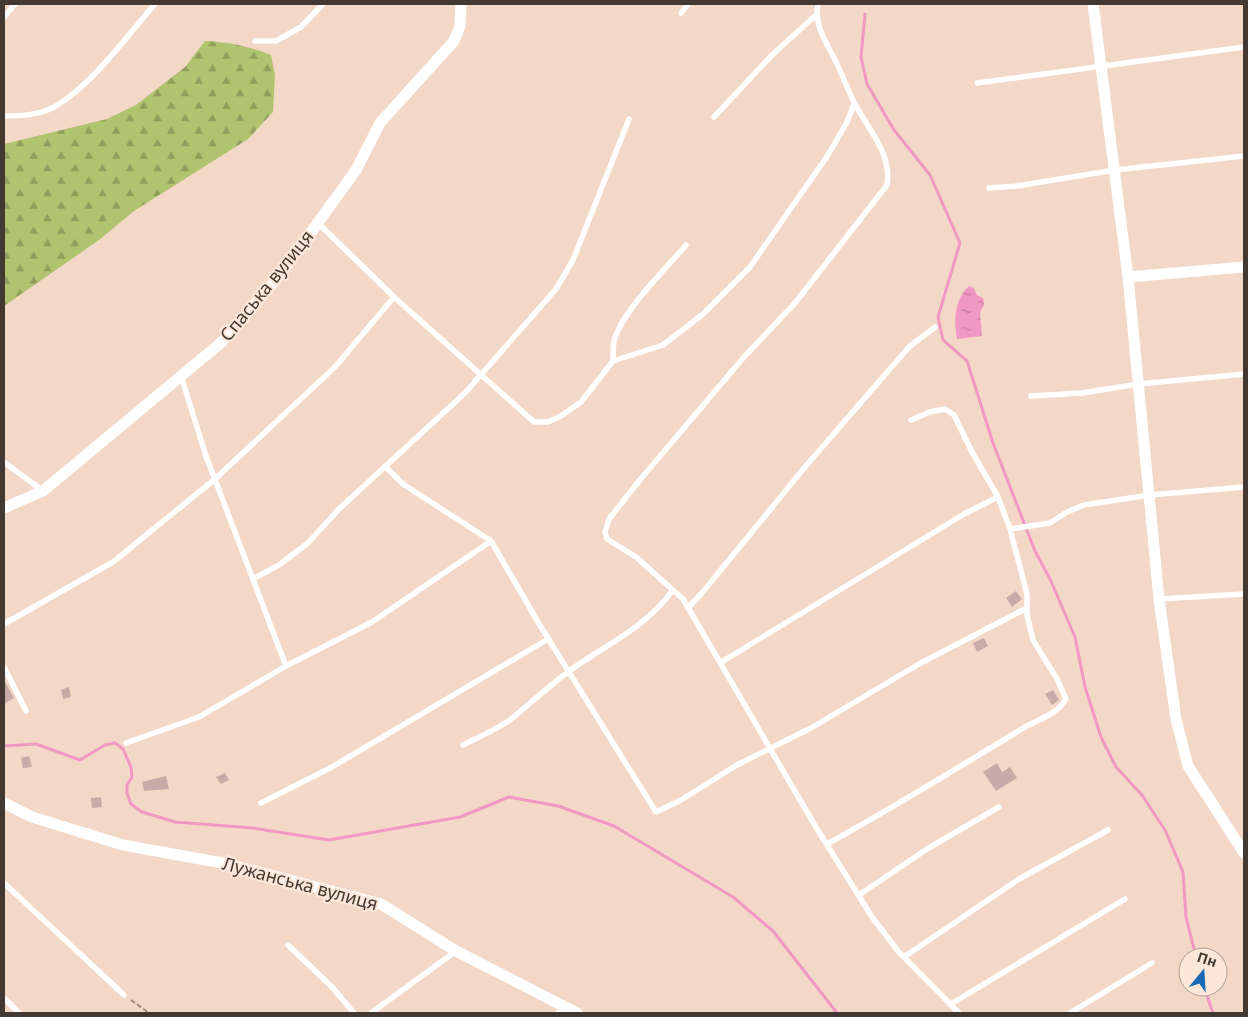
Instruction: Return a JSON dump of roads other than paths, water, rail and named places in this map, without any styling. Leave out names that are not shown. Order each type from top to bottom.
[{"type":"street","name":"Спаська вулиця","points":[[4,508],[43,491],[222,342],[280,275],[318,223],[356,170],[380,123],[454,41],[460,26],[461,4]]},
{"type":"street","points":[[1093,4],[1128,277],[1160,599],[1176,719],[1188,766],[1244,853]]},
{"type":"street","points":[[1128,277],[1244,267]]},
{"type":"street","name":"Лужанська вулиця","points":[[4,803],[32,817],[123,845],[228,864],[380,904],[456,951],[567,1012]]},
{"type":"lane","points":[[4,17],[15,4]]},
{"type":"lane","points":[[4,116],[29,116],[59,105],[88,80],[155,4]]},
{"type":"lane","points":[[255,41],[276,41],[301,27],[323,4]]},
{"type":"lane","points":[[681,13],[688,4]]},
{"type":"lane","points":[[818,4],[816,15],[821,34],[835,59],[854,104],[887,160],[889,171],[887,185],[795,303],[744,357],[638,481],[610,519],[606,532],[607,539],[636,558],[673,590],[688,608],[859,895],[904,957],[960,1013]]},
{"type":"lane","points":[[714,117],[772,55],[816,15]]},
{"type":"lane","points":[[977,83],[1244,47]]},
{"type":"lane","points":[[318,223],[394,297],[534,422],[548,422],[581,402],[613,361],[663,345],[703,314],[750,267],[828,155],[847,122],[854,104]]},
{"type":"lane","points":[[254,579],[278,565],[308,543],[339,509],[430,426],[482,375],[556,290],[574,260],[629,119]]},
{"type":"lane","points":[[990,188],[1018,186],[1115,170],[1244,156]]},
{"type":"lane","points":[[613,361],[614,341],[622,325],[643,294],[686,245]]},
{"type":"lane","points":[[4,624],[113,562],[215,479],[335,367],[394,297]]},
{"type":"lane","points":[[688,608],[805,467],[909,347],[935,327]]},
{"type":"lane","points":[[1031,396],[1082,393],[1139,384],[1244,374]]},
{"type":"lane","points":[[181,376],[215,479],[286,666]]},
{"type":"lane","points":[[827,844],[918,794],[1024,727],[1061,707],[1066,698],[1058,679],[1032,640],[1027,608],[1027,594],[1010,529],[998,498],[954,415],[945,409],[930,412],[911,420]]},
{"type":"lane","points":[[4,462],[43,491]]},
{"type":"lane","points":[[385,466],[403,484],[491,541],[548,639],[656,812],[770,748],[811,728],[918,664],[1027,608]]},
{"type":"lane","points":[[1010,529],[1050,523],[1084,505],[1150,495],[1244,487]]},
{"type":"lane","points":[[720,663],[956,519],[998,498]]},
{"type":"lane","points":[[126,743],[199,717],[286,666],[372,622],[491,541]]},
{"type":"lane","points":[[462,745],[508,721],[541,692],[569,671],[608,644],[637,628],[661,607],[673,590]]},
{"type":"lane","points":[[1160,599],[1244,594]]},
{"type":"lane","points":[[261,803],[332,767],[548,639]]},
{"type":"lane","points":[[4,667],[26,711]]},
{"type":"lane","points":[[859,895],[927,850],[1000,807]]},
{"type":"lane","points":[[904,957],[1019,879],[1108,830]]},
{"type":"lane","points":[[4,883],[124,995]]},
{"type":"lane","points":[[951,1004],[1126,900]]},
{"type":"lane","points":[[288,945],[332,987],[354,1013]]},
{"type":"lane","points":[[371,1013],[456,951]]},
{"type":"lane","points":[[1070,1013],[1152,963]]},
{"type":"lane","points":[[4,998],[19,1013]]},
{"type":"water","points":[[969,286],[974,288],[977,295],[983,298],[984,305],[980,312],[982,336],[957,339],[956,311],[960,298]]},
{"type":"waterway","points":[[865,14],[861,57],[867,84],[894,130],[930,175],[960,243],[938,317],[943,340],[967,361],[993,443],[1035,551],[1050,579],[1075,637],[1085,687],[1101,737],[1116,767],[1142,795],[1165,830],[1183,872],[1186,917],[1194,947]]},
{"type":"waterway","points":[[4,746],[36,744],[80,760],[105,745],[115,743],[123,749],[131,767],[132,777],[127,785],[127,793],[131,804],[142,812],[175,822],[253,828],[329,840],[460,817],[509,797],[558,806],[614,826],[733,897],[773,931],[837,1013]]},
{"type":"waterway","points":[[1207,997],[1213,1013]]}]
